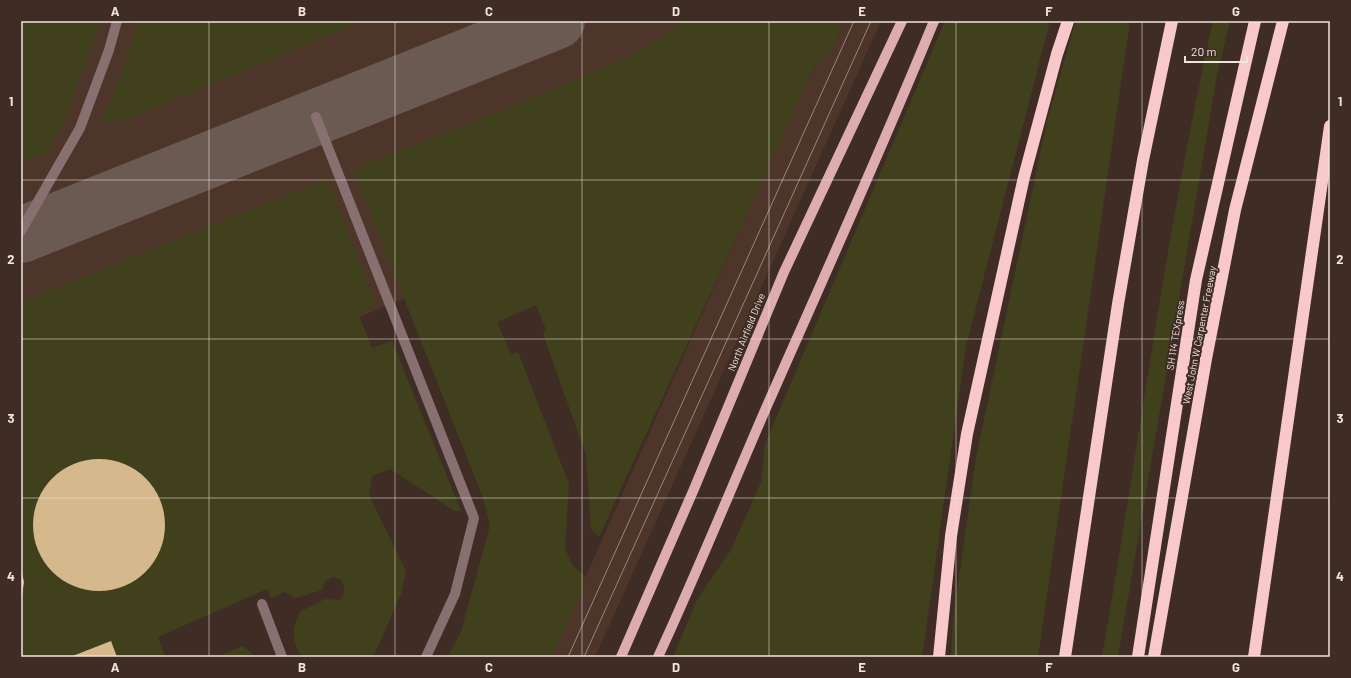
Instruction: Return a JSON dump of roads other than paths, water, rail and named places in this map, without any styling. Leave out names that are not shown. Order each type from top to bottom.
[{"type":"highway","points":[[940,657],[951,536],[967,434],[1024,177],[1057,54],[1068,21]]},
{"type":"highway","points":[[1065,657],[1121,288],[1143,160],[1172,21]]},
{"type":"highway","name":"SH 114 TEXpress","points":[[1138,657],[1196,280],[1255,21]]},
{"type":"highway","name":"West John W Carpenter Freeway","points":[[1154,657],[1206,359],[1235,210],[1283,21]]},
{"type":"highway","points":[[1254,657],[1330,126]]},
{"type":"main road","name":"North Airfield Drive","points":[[621,657],[694,489],[784,272],[902,21]]},
{"type":"main road","points":[[658,657],[686,597],[758,428],[896,115],[934,21]]},
{"type":"lane","points":[[21,231],[80,128],[109,50],[117,21]]},
{"type":"lane","points":[[316,117],[474,518],[455,594],[426,657]]},
{"type":"lane","points":[[262,604],[282,657]]},
{"type":"tram line","points":[[568,657],[854,21]]},
{"type":"tram line","points":[[584,657],[871,21]]}]
